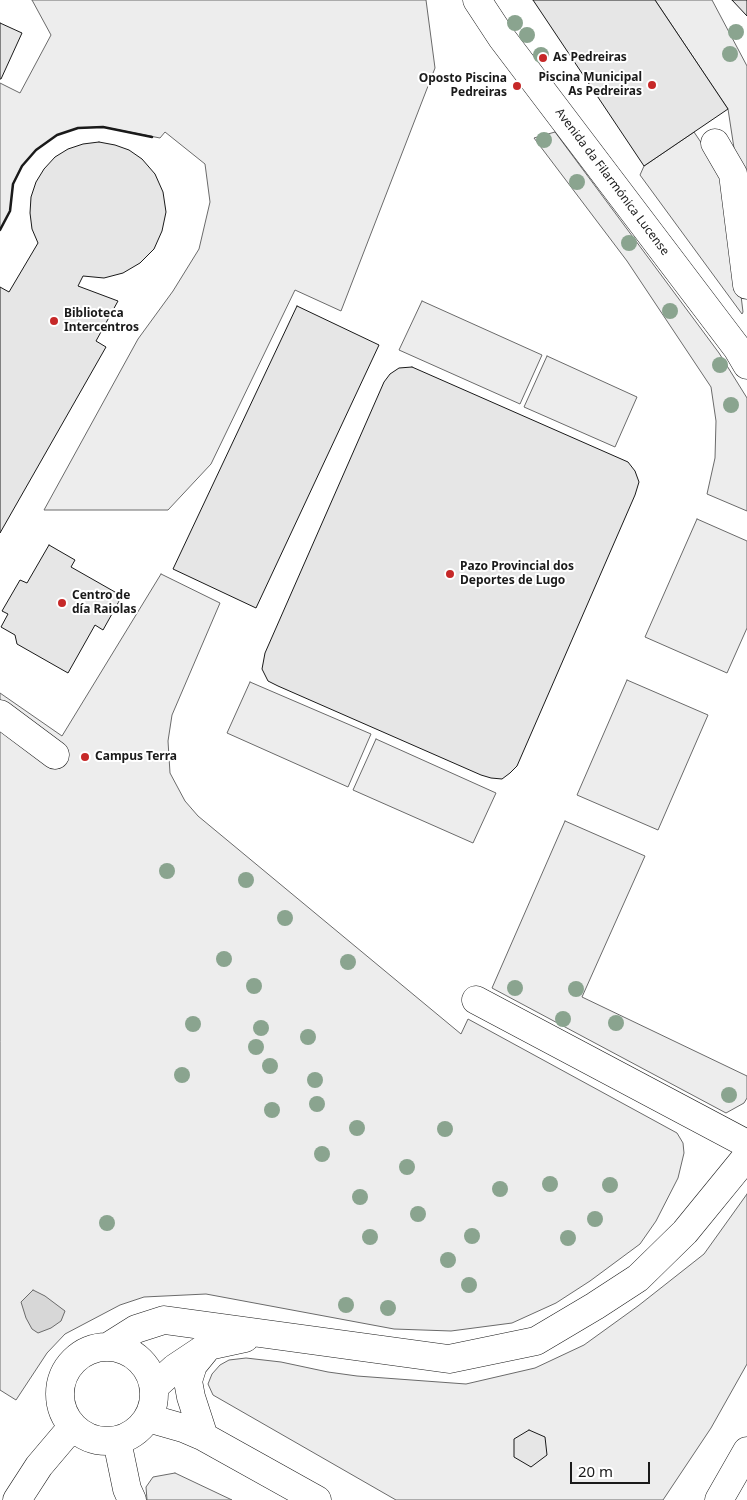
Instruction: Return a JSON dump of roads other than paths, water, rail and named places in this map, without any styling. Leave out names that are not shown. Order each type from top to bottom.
[{"type":"main road","name":"Avenida da Filarmónica Lucense","points":[[477,0],[502,38],[744,350]]},
{"type":"main road","points":[[715,143],[733,174],[747,285]]},
{"type":"main road","points":[[0,714],[55,755]]},
{"type":"main road","points":[[476,1000],[747,1144]]},
{"type":"main road","points":[[109,1346],[130,1352],[146,1367],[154,1387],[155,1398],[148,1418],[140,1429],[117,1441],[101,1441],[85,1436],[72,1427],[64,1414],[60,1398],[61,1382],[68,1367],[79,1356],[94,1349],[109,1346],[136,1329],[164,1320],[449,1359],[536,1341],[638,1278],[685,1232],[747,1156]]},
{"type":"main road","points":[[154,1387],[175,1368],[208,1346],[263,1334]]},
{"type":"main road","points":[[204,1437],[191,1397],[188,1381],[193,1365],[208,1346]]},
{"type":"main road","points":[[148,1418],[184,1428],[204,1437],[317,1500]]},
{"type":"main road","points":[[17,1500],[39,1466],[72,1427]]},
{"type":"main road","points":[[117,1441],[127,1489],[132,1500]]},
{"type":"main road","points":[[719,1500],[747,1450]]},
{"type":"place","name":"As Pedreiras","points":[[543,58]]},
{"type":"place","name":"Piscina Municipal As Pedreiras","points":[[652,85]]},
{"type":"place","name":"Oposto Piscina Pedreiras","points":[[517,86]]},
{"type":"place","name":"Biblioteca Intercentros","points":[[54,321]]},
{"type":"place","name":"Pazo Provincial dos Deportes de Lugo","points":[[450,574]]},
{"type":"place","name":"Centro de día Raiolas","points":[[62,603]]},
{"type":"place","name":"Campus Terra","points":[[85,757]]}]
